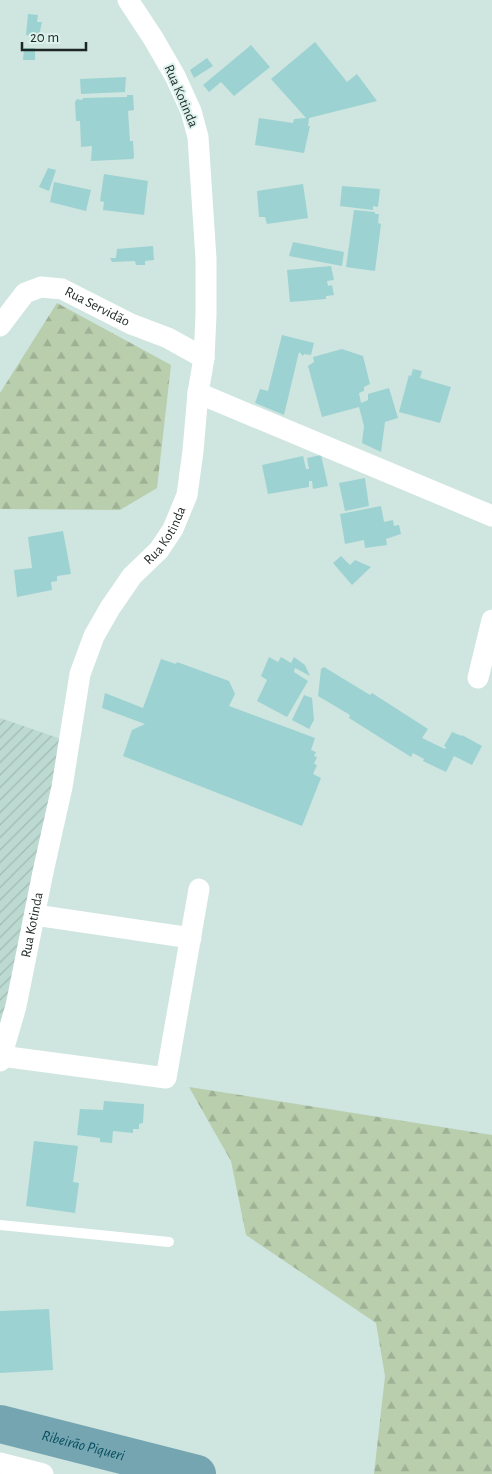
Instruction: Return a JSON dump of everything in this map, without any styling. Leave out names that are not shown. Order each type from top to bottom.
[{"type":"street","name":"Rua Kotinda","points":[[1,1059],[16,1006],[62,787],[80,674],[94,636],[110,608],[132,576],[159,550],[173,529],[187,495],[198,393],[204,358],[206,259],[198,137],[191,111],[175,76],[128,0]]},
{"type":"street","name":"Rua Servidão","points":[[0,326],[25,293],[41,287],[62,289],[131,324],[168,338],[204,358]]},
{"type":"street","points":[[198,393],[492,516]]},
{"type":"street","points":[[478,678],[492,620]]},
{"type":"street","points":[[1,1059],[166,1078],[199,889]]},
{"type":"street","points":[[35,915],[191,938]]},
{"type":"street","points":[[0,1463],[34,1470],[43,1474]]},
{"type":"lane","points":[[0,1225],[169,1242]]},
{"type":"shaded area","points":[[0,718],[64,740],[0,1033]]},
{"type":"green space","points":[[57,303],[171,365],[157,488],[120,510],[0,509],[0,393]]},
{"type":"green space","points":[[189,1087],[492,1135],[492,1474],[374,1474],[385,1376],[376,1323],[246,1235],[231,1161]]},
{"type":"building","points":[[28,14],[38,15],[37,22],[42,22],[39,36],[26,35]]},
{"type":"building","points":[[315,42],[347,82],[357,74],[377,101],[309,118],[308,126],[310,126],[304,153],[255,145],[259,118],[293,123],[294,119],[306,118],[271,79]]},
{"type":"building","points":[[251,45],[270,67],[234,96],[221,82],[209,92],[203,85]]},
{"type":"building","points":[[24,48],[35,48],[35,60],[23,60]]},
{"type":"building","points":[[207,58],[213,66],[194,78],[190,70]]},
{"type":"building","points":[[126,77],[125,92],[81,94],[80,79]]},
{"type":"building","points":[[127,95],[133,95],[134,110],[128,111],[130,141],[133,141],[133,159],[91,161],[92,146],[81,147],[80,121],[76,121],[75,102],[77,99],[82,100],[83,98],[127,97]]},
{"type":"building","points":[[48,168],[56,170],[49,191],[39,187]]},
{"type":"building","points":[[104,174],[148,181],[144,215],[103,210],[104,202],[100,201]]},
{"type":"building","points":[[54,182],[91,190],[86,211],[50,202]]},
{"type":"building","points":[[303,184],[308,218],[267,224],[265,217],[259,217],[257,191]]},
{"type":"building","points":[[342,186],[380,189],[378,207],[373,206],[373,210],[340,206]]},
{"type":"building","points":[[354,210],[379,214],[378,223],[381,224],[375,271],[346,267]]},
{"type":"building","points":[[293,242],[344,252],[342,266],[289,256]]},
{"type":"building","points":[[153,246],[154,260],[145,261],[145,265],[136,265],[135,261],[112,262],[110,258],[116,258],[117,249]]},
{"type":"building","points":[[331,266],[334,280],[327,281],[328,286],[332,285],[334,295],[326,296],[326,299],[290,302],[287,270]]},
{"type":"building","points":[[282,335],[314,343],[311,355],[304,354],[303,356],[299,352],[284,415],[255,403],[260,389],[268,391]]},
{"type":"building","points":[[342,349],[363,356],[370,384],[364,387],[364,391],[359,393],[361,403],[368,400],[368,394],[389,388],[398,418],[385,422],[381,452],[362,443],[364,426],[359,407],[322,417],[308,366],[314,362],[313,357]]},
{"type":"building","points":[[413,369],[422,371],[420,378],[451,387],[440,423],[399,412],[409,375],[411,376]]},
{"type":"building","points":[[321,455],[328,486],[313,489],[312,481],[309,481],[309,487],[268,494],[262,465],[303,456],[306,469],[309,469],[307,458]]},
{"type":"building","points":[[365,478],[369,506],[345,511],[339,483]]},
{"type":"building","points":[[381,506],[384,522],[393,520],[394,526],[399,525],[401,534],[386,539],[387,545],[365,548],[364,540],[345,544],[340,514]]},
{"type":"building","points":[[63,531],[71,574],[57,576],[57,581],[51,582],[52,590],[17,597],[14,570],[32,568],[28,537]]},
{"type":"building","points":[[341,556],[350,565],[355,560],[371,567],[352,585],[333,563]]},
{"type":"building","points":[[269,657],[278,662],[281,657],[291,663],[294,657],[305,665],[310,676],[295,668],[294,672],[308,681],[287,717],[257,701],[267,680],[261,676]]},
{"type":"building","points":[[161,659],[176,664],[177,662],[229,681],[235,694],[229,706],[315,738],[311,750],[316,752],[314,756],[317,757],[314,764],[317,765],[313,774],[321,778],[302,826],[123,756],[132,730],[145,724],[102,708],[105,693],[143,708]]},
{"type":"building","points":[[324,667],[370,695],[372,693],[428,729],[422,738],[445,749],[446,747],[444,746],[452,732],[462,735],[482,746],[472,765],[454,756],[446,772],[423,761],[424,759],[413,753],[411,757],[349,718],[350,715],[318,696],[321,669]]},
{"type":"building","points":[[304,695],[312,698],[314,720],[309,729],[292,720]]},
{"type":"building","points":[[104,1101],[144,1104],[143,1123],[139,1124],[139,1129],[133,1129],[133,1133],[113,1131],[112,1143],[100,1142],[100,1138],[77,1135],[80,1109],[103,1110]]},
{"type":"building","points":[[34,1141],[78,1146],[73,1182],[79,1183],[75,1213],[26,1206]]},
{"type":"building","points":[[49,1309],[53,1370],[0,1373],[0,1311]]},
{"type":"waterway","name":"Ribeirão Piqueri","points":[[0,1424],[197,1474]]}]
